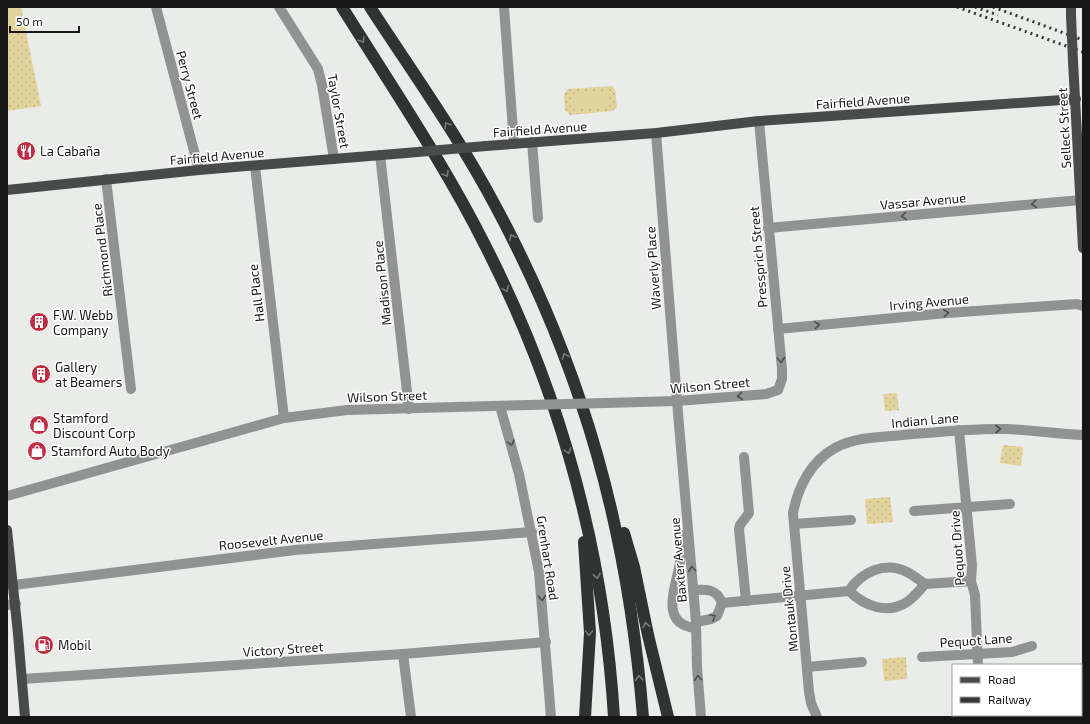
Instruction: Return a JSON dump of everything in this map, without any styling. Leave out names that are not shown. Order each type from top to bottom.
[{"type":"highway","points":[[342,7],[448,178],[498,272],[540,369],[562,433],[580,497],[600,594],[610,661],[614,717]]},
{"type":"highway","points":[[370,7],[458,142],[508,229],[553,326],[585,413],[634,567],[648,635],[668,717]]},
{"type":"highway","points":[[598,454],[614,519],[627,585],[637,652],[643,717]]},
{"type":"highway","points":[[580,497],[590,633],[585,717]]},
{"type":"main road","name":"Selleck Street","points":[[1071,11],[1083,248]]},
{"type":"main road","name":"Fairfield Avenue","points":[[7,190],[106,178],[656,133],[759,121],[1076,99]]},
{"type":"main road","points":[[7,530],[14,585],[11,604],[22,679],[25,717]]},
{"type":"street","name":"Perry Street","points":[[156,7],[199,170]]},
{"type":"street","name":"Taylor Street","points":[[279,7],[318,69],[334,159]]},
{"type":"street","points":[[504,7],[514,144]]},
{"type":"street","name":"Pressprich Street","points":[[759,121],[782,379],[778,390]]},
{"type":"street","name":"Waverly Place","points":[[656,133],[677,401]]},
{"type":"street","points":[[532,142],[538,218]]},
{"type":"street","name":"Madison Place","points":[[380,155],[409,409]]},
{"type":"street","name":"Hall Place","points":[[255,166],[284,418]]},
{"type":"street","name":"Richmond Place","points":[[106,178],[132,389]]},
{"type":"street","name":"Vassar Avenue","points":[[768,228],[1081,200]]},
{"type":"street","name":"Irving Avenue","points":[[778,329],[947,313],[1077,304],[1083,306]]},
{"type":"street","name":"Wilson Street","points":[[7,496],[284,418],[347,410],[677,401],[766,394],[778,390]]},
{"type":"street","name":"Baxter Avenue","points":[[677,401],[694,590],[701,717]]},
{"type":"street","name":"Grenhart Road","points":[[500,406],[519,474],[539,572],[546,642],[551,717]]},
{"type":"street","name":"Indian Lane","points":[[796,498],[805,478],[818,461],[844,444],[884,437],[959,430],[1007,429],[1083,435]]},
{"type":"street","name":"Pequot Drive","points":[[959,430],[972,565],[971,580],[975,595],[978,664]]},
{"type":"street","points":[[744,457],[749,513],[740,525],[739,529],[746,601]]},
{"type":"street","name":"Montauk Drive","points":[[796,498],[793,513],[800,596],[811,703],[817,717]]},
{"type":"street","points":[[685,503],[682,551],[673,594],[672,609],[679,622],[689,627],[717,616],[722,603],[720,597],[714,591],[705,589],[694,590]]},
{"type":"street","points":[[914,511],[1010,504]]},
{"type":"street","points":[[794,524],[851,520]]},
{"type":"street","name":"Roosevelt Avenue","points":[[14,585],[295,550],[532,532]]},
{"type":"street","points":[[849,591],[866,573],[885,568],[907,572],[925,584],[971,580]]},
{"type":"street","points":[[722,603],[849,591],[870,606],[883,608],[897,606],[908,601],[925,584]]},
{"type":"street","name":"Victory Street","points":[[22,679],[403,654],[546,642]]},
{"type":"street","name":"Pequot Lane","points":[[922,656],[1012,652],[1032,646]]},
{"type":"street","points":[[403,654],[411,717]]},
{"type":"street","points":[[807,667],[862,662]]},
{"type":"shaded area","points":[[7,7],[21,7],[41,106],[7,111]]},
{"type":"shaded area","points":[[7,7],[18,7],[23,31],[7,34]]},
{"type":"shaded area","points":[[612,86],[615,90],[617,107],[613,111],[570,115],[565,110],[564,94],[568,89]]},
{"type":"shaded area","points":[[606,91],[607,107],[575,110],[573,94]]},
{"type":"shaded area","points":[[897,393],[899,410],[885,411],[883,394]]},
{"type":"shaded area","points":[[1003,445],[1023,447],[1021,466],[1000,463]]},
{"type":"shaded area","points":[[890,497],[893,522],[867,524],[865,499]]},
{"type":"shaded area","points":[[906,657],[907,679],[884,681],[882,659]]},
{"type":"railway","points":[[957,7],[1083,52]]},
{"type":"railway","points":[[975,7],[998,15]]},
{"type":"railway","points":[[993,7],[1083,40]]},
{"type":"place","name":"La Cabaña","points":[[26,151]]},
{"type":"place","name":"F.W. Webb Company","points":[[39,322]]},
{"type":"place","name":"Gallery at Beamers","points":[[41,374]]},
{"type":"place","name":"Stamford Discount Corp","points":[[39,425]]},
{"type":"place","name":"Stamford Auto Body","points":[[37,451]]},
{"type":"place","name":"Mobil","points":[[44,645]]}]
